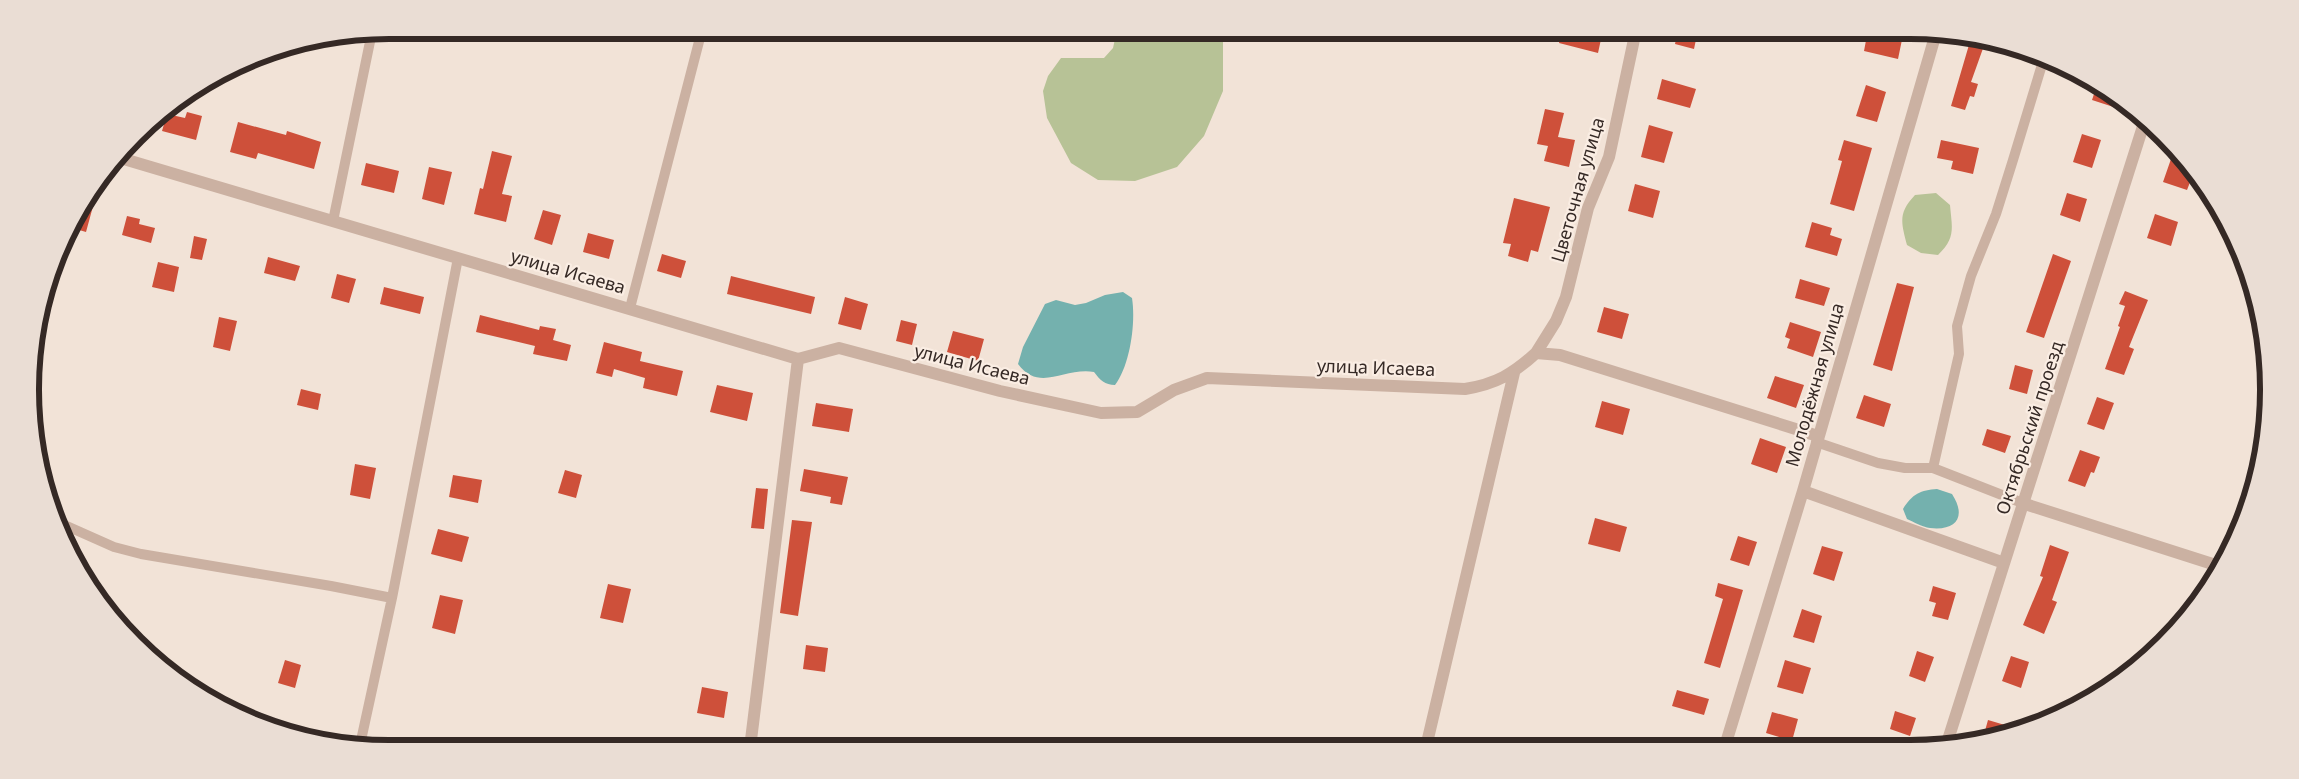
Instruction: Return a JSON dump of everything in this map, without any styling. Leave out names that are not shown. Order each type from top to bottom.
[{"type":"street","name":"Цветочная улица","points":[[1536,353],[1556,321],[1566,297],[1588,208],[1609,157],[1634,39]]},
{"type":"street","name":"Молодёжная улица","points":[[1727,740],[1803,491],[1934,40]]},
{"type":"street","name":"Октябрьский проезд","points":[[1949,738],[2143,127]]},
{"type":"street","name":"улица Исаева","points":[[125,159],[798,359],[839,348],[1000,391],[1101,413],[1137,412],[1174,390],[1207,378],[1465,390],[1482,387],[1514,373],[1536,353]]},
{"type":"street","points":[[1536,353],[1560,355],[1817,439]]},
{"type":"street","points":[[751,740],[798,359]]},
{"type":"street","points":[[1428,740],[1514,373]]},
{"type":"street","points":[[1803,491],[2004,563]]},
{"type":"street","points":[[2024,504],[2213,564]]},
{"type":"lane","points":[[630,308],[700,39]]},
{"type":"lane","points":[[333,221],[370,40]]},
{"type":"lane","points":[[1933,468],[1959,354],[1957,326],[1971,276],[2010,169],[2042,64]]},
{"type":"lane","points":[[361,739],[392,598],[458,258]]},
{"type":"lane","points":[[1817,439],[1878,463],[1905,468],[1933,468],[2024,504]]},
{"type":"lane","points":[[66,526],[114,547],[141,554],[392,598]]},
{"type":"green space","points":[[1115,39],[1223,39],[1223,91],[1204,136],[1177,167],[1135,181],[1098,180],[1071,163],[1047,118],[1043,91],[1048,76],[1061,58],[1104,58],[1113,48]]},
{"type":"green space","points":[[1936,193],[1950,205],[1952,226],[1948,243],[1938,255],[1921,253],[1907,245],[1902,224],[1903,213],[1915,195]]},
{"type":"water","points":[[1123,292],[1132,298],[1131,343],[1125,366],[1115,385],[1103,382],[1094,372],[1083,371],[1053,377],[1035,377],[1018,364],[1023,347],[1045,304],[1056,300],[1075,305],[1086,303],[1105,295]]},
{"type":"water","points":[[1937,489],[1952,494],[1959,509],[1956,521],[1952,525],[1930,528],[1907,519],[1903,509],[1913,496],[1926,490]]},
{"type":"building","points":[[1560,39],[1601,39],[1598,53],[1559,43]]},
{"type":"building","points":[[1676,39],[1696,39],[1694,49],[1675,44]]},
{"type":"building","points":[[1866,39],[1902,39],[1898,59],[1864,51]]},
{"type":"building","points":[[1969,44],[1984,47],[1971,82],[1978,84],[1974,97],[1970,96],[1965,110],[1951,106]]},
{"type":"building","points":[[1662,79],[1696,89],[1690,108],[1657,99]]},
{"type":"building","points":[[1866,85],[1886,92],[1877,122],[1856,116]]},
{"type":"building","points":[[2095,92],[2120,109],[2092,100]]},
{"type":"building","points":[[1545,109],[1564,113],[1558,137],[1575,140],[1569,167],[1544,161],[1548,146],[1537,144]]},
{"type":"building","points":[[187,112],[202,116],[196,140],[162,131],[165,120],[171,115],[185,118]]},
{"type":"building","points":[[238,122],[286,135],[287,131],[321,142],[314,169],[258,153],[256,159],[230,152]]},
{"type":"building","points":[[1649,125],[1673,132],[1664,163],[1641,157]]},
{"type":"building","points":[[2082,134],[2101,140],[2092,168],[2073,162]]},
{"type":"building","points":[[1844,140],[1872,148],[1854,211],[1830,204],[1842,161],[1838,160]]},
{"type":"building","points":[[1941,140],[1979,148],[1973,174],[1951,169],[1953,161],[1937,158]]},
{"type":"building","points":[[492,151],[512,156],[502,194],[512,196],[506,222],[474,214],[480,188],[483,189]]},
{"type":"building","points":[[2171,159],[2175,160],[2191,180],[2187,190],[2163,182]]},
{"type":"building","points":[[366,163],[399,171],[394,193],[361,185]]},
{"type":"building","points":[[429,167],[452,172],[444,205],[422,199]]},
{"type":"building","points":[[1635,184],[1660,191],[1653,218],[1628,211]]},
{"type":"building","points":[[2067,193],[2087,199],[2080,222],[2060,215]]},
{"type":"building","points":[[1514,198],[1550,207],[1538,252],[1531,250],[1528,262],[1508,256],[1511,244],[1503,243]]},
{"type":"building","points":[[95,200],[86,232],[77,229]]},
{"type":"building","points":[[543,210],[561,215],[552,245],[534,239]]},
{"type":"building","points":[[2155,214],[2178,222],[2171,246],[2147,238]]},
{"type":"building","points":[[127,216],[140,219],[139,224],[155,228],[151,243],[122,235]]},
{"type":"building","points":[[1812,222],[1832,228],[1830,235],[1842,239],[1837,256],[1805,247]]},
{"type":"building","points":[[588,233],[614,240],[609,259],[583,252]]},
{"type":"building","points":[[194,236],[207,239],[202,260],[190,258]]},
{"type":"building","points":[[662,254],[686,261],[681,278],[657,271]]},
{"type":"building","points":[[2053,254],[2071,261],[2044,338],[2026,332]]},
{"type":"building","points":[[268,257],[300,266],[295,281],[264,273]]},
{"type":"building","points":[[158,262],[179,267],[174,292],[152,287]]},
{"type":"building","points":[[337,274],[356,279],[349,303],[331,298]]},
{"type":"building","points":[[731,276],[815,297],[811,314],[727,294]]},
{"type":"building","points":[[1800,279],[1830,288],[1824,306],[1795,298]]},
{"type":"building","points":[[1897,283],[1914,287],[1892,371],[1873,365]]},
{"type":"building","points":[[384,287],[424,297],[420,314],[380,304]]},
{"type":"building","points":[[2125,291],[2148,300],[2129,347],[2134,349],[2124,375],[2105,369],[2120,327],[2118,326],[2125,306],[2119,304]]},
{"type":"building","points":[[845,297],[868,304],[861,330],[838,324]]},
{"type":"building","points":[[1604,307],[1629,314],[1622,339],[1597,332]]},
{"type":"building","points":[[480,315],[539,330],[540,326],[556,329],[553,340],[571,345],[567,361],[533,354],[535,346],[476,332]]},
{"type":"building","points":[[219,317],[237,321],[230,351],[213,347]]},
{"type":"building","points":[[901,320],[917,324],[912,345],[896,341]]},
{"type":"building","points":[[1790,322],[1821,332],[1813,357],[1787,348],[1790,339],[1785,337]]},
{"type":"building","points":[[953,331],[984,339],[978,361],[947,352]]},
{"type":"building","points":[[604,342],[642,352],[640,361],[683,371],[677,396],[643,388],[645,378],[614,369],[612,377],[596,373]]},
{"type":"building","points":[[2015,365],[2033,370],[2027,394],[2009,389]]},
{"type":"building","points":[[1775,376],[1804,385],[1796,408],[1767,398]]},
{"type":"building","points":[[717,385],[753,393],[747,421],[710,412]]},
{"type":"building","points":[[301,389],[321,394],[318,410],[297,405]]},
{"type":"building","points":[[1864,395],[1891,404],[1884,427],[1856,418]]},
{"type":"building","points":[[2097,397],[2114,403],[2104,430],[2087,424]]},
{"type":"building","points":[[1602,401],[1630,409],[1623,435],[1595,427]]},
{"type":"building","points":[[816,403],[853,409],[849,432],[812,426]]},
{"type":"building","points":[[1987,429],[2011,436],[2005,453],[1982,445]]},
{"type":"building","points":[[1760,438],[1786,447],[1777,473],[1751,464]]},
{"type":"building","points":[[2080,450],[2100,457],[2094,473],[2091,472],[2085,487],[2068,481]]},
{"type":"building","points":[[355,464],[376,468],[370,499],[350,495]]},
{"type":"building","points":[[804,469],[848,477],[842,505],[830,503],[831,497],[800,491]]},
{"type":"building","points":[[565,470],[582,475],[576,498],[558,493]]},
{"type":"building","points":[[453,475],[482,480],[478,503],[449,497]]},
{"type":"building","points":[[756,488],[768,489],[764,529],[751,528]]},
{"type":"building","points":[[1595,518],[1627,527],[1620,552],[1588,544]]},
{"type":"building","points":[[792,520],[812,522],[798,616],[780,613]]},
{"type":"building","points":[[438,529],[469,537],[462,562],[431,554]]},
{"type":"building","points":[[1738,536],[1757,542],[1749,566],[1730,560]]},
{"type":"building","points":[[2050,545],[2069,552],[2052,600],[2057,602],[2044,634],[2023,625],[2043,577],[2040,576]]},
{"type":"building","points":[[1822,546],[1843,552],[1834,581],[1813,574]]},
{"type":"building","points":[[1718,583],[1743,590],[1720,668],[1704,663],[1723,599],[1715,596]]},
{"type":"building","points":[[608,584],[631,589],[623,623],[600,618]]},
{"type":"building","points":[[1933,586],[1956,593],[1948,620],[1932,616],[1936,603],[1929,601]]},
{"type":"building","points":[[440,595],[463,600],[455,634],[432,628]]},
{"type":"building","points":[[1802,609],[1822,616],[1814,643],[1793,637]]},
{"type":"building","points":[[806,645],[828,648],[825,672],[803,669]]},
{"type":"building","points":[[1917,651],[1934,657],[1925,682],[1909,676]]},
{"type":"building","points":[[2011,656],[2029,662],[2021,688],[2002,681]]},
{"type":"building","points":[[285,660],[301,665],[295,688],[278,683]]},
{"type":"building","points":[[1785,660],[1811,668],[1803,694],[1777,687]]},
{"type":"building","points":[[702,687],[728,692],[724,718],[697,713]]},
{"type":"building","points":[[1677,690],[1709,699],[1704,715],[1672,706]]},
{"type":"building","points":[[1895,711],[1916,718],[1910,736],[1890,729]]},
{"type":"building","points":[[1772,712],[1798,719],[1792,740],[1766,733]]},
{"type":"building","points":[[1988,720],[2008,726],[2000,728],[1985,732]]}]
